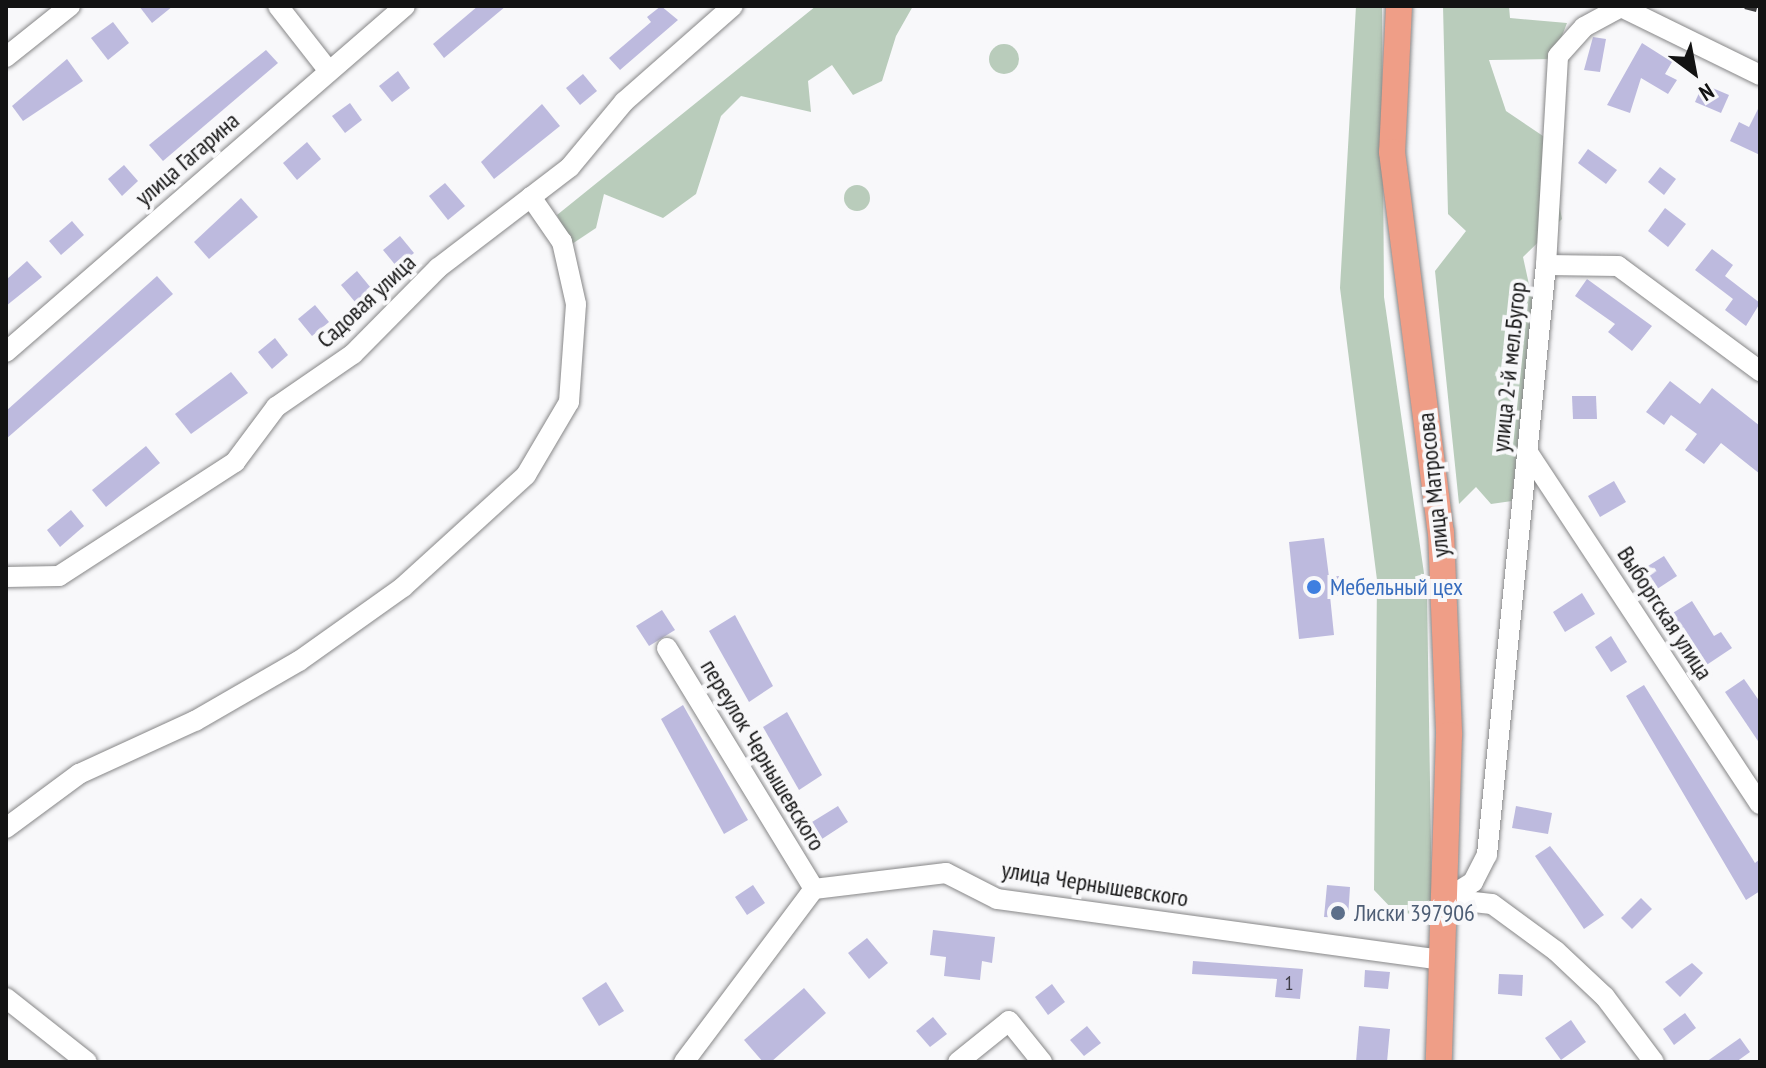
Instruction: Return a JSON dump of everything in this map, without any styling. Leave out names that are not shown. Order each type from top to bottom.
[{"type":"main road","name":"улица Матросова","points":[[1399,6],[1392,152],[1441,532],[1449,735],[1439,1062]]},
{"type":"street","points":[[6,57],[70,6]]},
{"type":"street","points":[[278,6],[328,70]]},
{"type":"street","name":"улица Гагарина","points":[[6,352],[405,6]]},
{"type":"street","name":"Садовая улица","points":[[6,577],[59,576],[235,462],[276,407],[353,354],[438,268],[570,167],[624,102],[733,6]]},
{"type":"street","name":"улица 2-й мел.Бугор","points":[[1446,899],[1473,882],[1487,855],[1546,265],[1558,56],[1584,27],[1621,7],[1760,75]]},
{"type":"street","points":[[6,828],[79,774],[195,721],[299,661],[403,587],[526,475],[569,402],[576,304],[562,242],[531,197]]},
{"type":"street","points":[[1546,265],[1618,266],[1760,371]]},
{"type":"street","name":"Выборгская улица","points":[[1527,451],[1760,804]]},
{"type":"street","name":"переулок Чернышевского","points":[[667,648],[814,889]]},
{"type":"street","name":"улица Чернышевского","points":[[814,889],[946,873],[997,899],[1444,960]]},
{"type":"street","points":[[692,1059],[814,889]]},
{"type":"street","points":[[1446,899],[1492,904],[1556,951],[1605,997],[1654,1062]]},
{"type":"street","points":[[6,998],[87,1062]]},
{"type":"street","points":[[958,1062],[1009,1021],[1042,1062]]},
{"type":"green space","points":[[816,6],[913,6],[896,36],[882,81],[853,95],[832,65],[808,81],[811,112],[741,96],[721,116],[696,194],[663,218],[604,194],[596,228],[572,244],[557,215]]},
{"type":"green space","points":[[1356,6],[1382,6],[1384,297],[1427,594],[1432,908],[1417,915],[1394,911],[1374,890],[1377,580],[1340,288]]},
{"type":"green space","points":[[1443,6],[1509,6],[1510,18],[1567,23],[1553,59],[1489,60],[1506,111],[1546,138],[1562,219],[1523,257],[1533,303],[1512,501],[1491,504],[1476,487],[1459,504],[1435,271],[1466,231],[1448,214]]},
{"type":"green space","points":[[1004,44],[1010,45],[1018,53],[1018,65],[1010,73],[1004,74],[998,73],[990,65],[989,59],[990,53],[998,45]]},
{"type":"green space","points":[[857,185],[866,189],[870,198],[866,207],[857,211],[848,207],[844,198],[848,189]]},
{"type":"building","points":[[139,6],[173,6],[152,23]]},
{"type":"building","points":[[478,6],[506,6],[444,58],[433,44]]},
{"type":"building","points":[[661,6],[678,20],[620,70],[609,58],[651,22],[647,17]]},
{"type":"building","points":[[113,22],[129,43],[108,60],[91,38]]},
{"type":"building","points":[[1593,37],[1606,39],[1600,72],[1584,70]]},
{"type":"building","points":[[1642,43],[1672,62],[1665,74],[1677,80],[1668,94],[1641,78],[1630,113],[1607,105]]},
{"type":"building","points":[[266,50],[278,63],[163,161],[149,145]]},
{"type":"building","points":[[67,59],[83,81],[23,121],[12,106]]},
{"type":"building","points":[[398,71],[410,88],[392,102],[379,86]]},
{"type":"building","points":[[583,74],[597,91],[580,105],[566,88]]},
{"type":"building","points":[[1703,84],[1729,95],[1721,113],[1695,102]]},
{"type":"building","points":[[350,103],[362,120],[345,133],[332,116]]},
{"type":"building","points":[[542,104],[560,126],[494,179],[481,162]]},
{"type":"building","points":[[1760,105],[1760,155],[1730,141],[1739,122],[1749,127]]},
{"type":"building","points":[[307,142],[321,159],[297,180],[283,163]]},
{"type":"building","points":[[1588,149],[1617,170],[1606,184],[1578,163]]},
{"type":"building","points":[[124,165],[138,181],[122,196],[108,179]]},
{"type":"building","points":[[1660,167],[1676,179],[1664,195],[1648,182]]},
{"type":"building","points":[[445,183],[465,206],[448,220],[429,196]]},
{"type":"building","points":[[241,198],[258,217],[209,259],[194,242]]},
{"type":"building","points":[[1665,208],[1686,224],[1668,247],[1648,231]]},
{"type":"building","points":[[72,221],[84,235],[61,255],[49,241]]},
{"type":"building","points":[[400,236],[414,253],[397,267],[383,250]]},
{"type":"building","points":[[1712,249],[1733,265],[1725,276],[1760,303],[1746,326],[1725,310],[1733,299],[1695,270]]},
{"type":"building","points":[[27,261],[42,277],[6,306],[6,280]]},
{"type":"building","points":[[357,271],[371,288],[355,302],[341,285]]},
{"type":"building","points":[[157,276],[173,294],[6,439],[6,411]]},
{"type":"building","points":[[1587,279],[1652,326],[1632,351],[1608,332],[1615,324],[1575,296]]},
{"type":"building","points":[[315,305],[329,322],[312,336],[298,319]]},
{"type":"building","points":[[275,338],[288,355],[272,369],[258,352]]},
{"type":"building","points":[[231,372],[248,393],[191,434],[175,414]]},
{"type":"building","points":[[1670,381],[1700,404],[1712,388],[1760,426],[1760,474],[1721,443],[1704,464],[1685,450],[1697,434],[1671,415],[1664,425],[1646,412]]},
{"type":"building","points":[[1572,396],[1596,396],[1597,419],[1573,419]]},
{"type":"building","points":[[146,446],[160,463],[106,507],[92,490]]},
{"type":"building","points":[[1614,481],[1626,502],[1600,517],[1588,496]]},
{"type":"building","points":[[71,510],[84,526],[60,547],[47,530]]},
{"type":"building","points":[[1324,538],[1329,577],[1339,576],[1341,595],[1330,596],[1334,635],[1299,639],[1289,542]]},
{"type":"building","points":[[1664,556],[1677,576],[1648,595],[1635,574]]},
{"type":"building","points":[[1582,593],[1595,614],[1565,632],[1553,612]]},
{"type":"building","points":[[1692,601],[1714,636],[1721,632],[1732,648],[1702,668],[1668,616]]},
{"type":"building","points":[[662,610],[675,630],[649,646],[636,626]]},
{"type":"building","points":[[735,615],[773,686],[749,702],[709,631]]},
{"type":"building","points":[[1611,636],[1627,662],[1611,672],[1595,647]]},
{"type":"building","points":[[1744,679],[1760,702],[1760,744],[1725,692]]},
{"type":"building","points":[[1644,685],[1755,863],[1760,859],[1760,891],[1746,900],[1626,696]]},
{"type":"building","points":[[683,705],[748,820],[724,834],[661,719]]},
{"type":"building","points":[[787,712],[822,775],[799,790],[763,727]]},
{"type":"building","points":[[838,806],[848,822],[822,839],[812,822]]},
{"type":"building","points":[[1516,806],[1552,813],[1548,834],[1512,828]]},
{"type":"building","points":[[1550,846],[1604,915],[1584,929],[1535,856]]},
{"type":"building","points":[[753,885],[765,903],[747,915],[735,897]]},
{"type":"building","points":[[1327,885],[1350,887],[1348,918],[1324,917]]},
{"type":"building","points":[[1641,898],[1652,909],[1632,929],[1621,918]]},
{"type":"building","points":[[933,930],[995,937],[992,963],[982,961],[980,980],[944,976],[946,957],[930,955]]},
{"type":"building","points":[[867,938],[888,963],[869,979],[848,953]]},
{"type":"building","points":[[1193,961],[1303,969],[1300,999],[1275,997],[1277,979],[1192,974]]},
{"type":"building","points":[[1692,963],[1703,973],[1680,997],[1665,982]]},
{"type":"building","points":[[1365,970],[1390,972],[1388,989],[1364,987]]},
{"type":"building","points":[[1499,974],[1523,975],[1522,996],[1498,994]]},
{"type":"building","points":[[606,982],[624,1011],[599,1026],[582,998]]},
{"type":"building","points":[[1052,984],[1065,1002],[1048,1015],[1035,997]]},
{"type":"building","points":[[804,988],[826,1013],[771,1062],[763,1062],[744,1040]]},
{"type":"building","points":[[1685,1013],[1696,1028],[1674,1045],[1663,1029]]},
{"type":"building","points":[[933,1017],[947,1034],[930,1047],[916,1031]]},
{"type":"building","points":[[1571,1020],[1586,1042],[1561,1060],[1545,1038]]},
{"type":"building","points":[[1087,1026],[1101,1043],[1084,1056],[1070,1040]]},
{"type":"building","points":[[1359,1026],[1390,1029],[1387,1062],[1356,1062]]},
{"type":"building","points":[[1740,1038],[1750,1052],[1736,1062],[1706,1062]]},
{"type":"railway","points":[[1745,6],[1760,10]]},
{"type":"place","name":"Мебельный цех","points":[[1314,587]]},
{"type":"place","name":"Лиски 397906","points":[[1338,913]]}]
